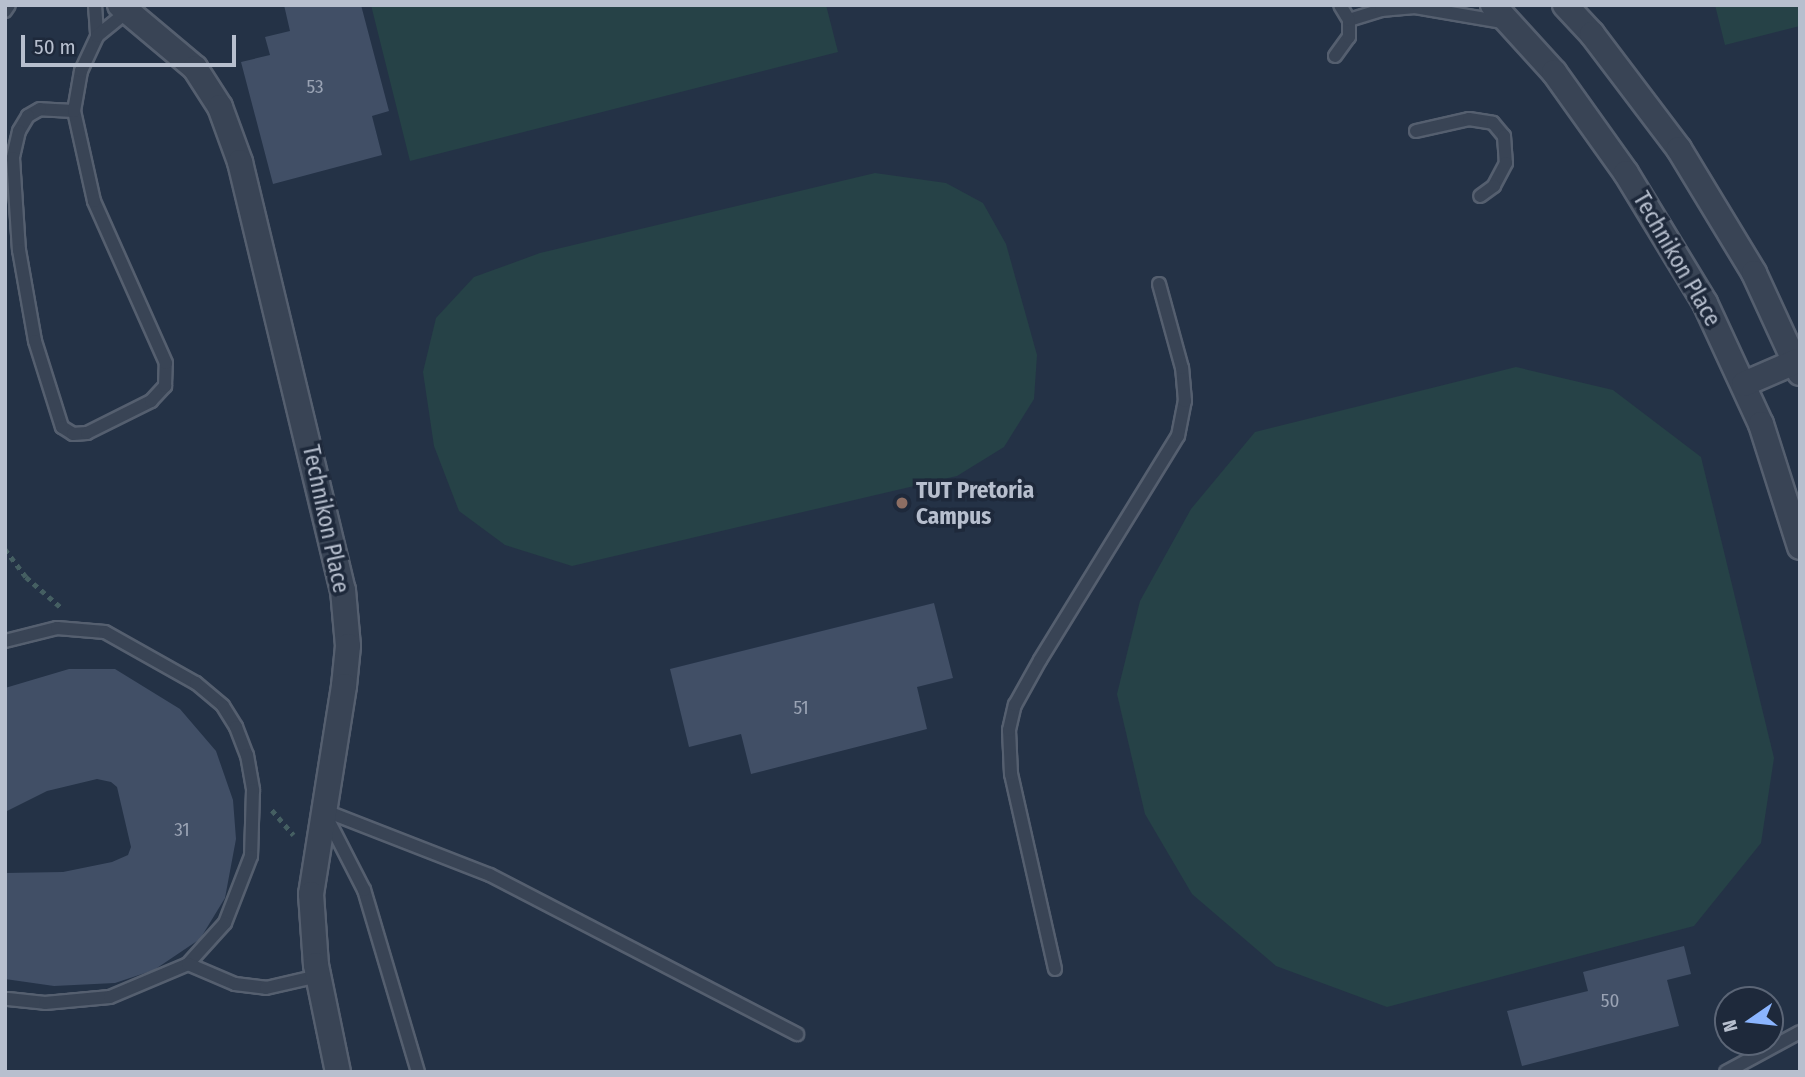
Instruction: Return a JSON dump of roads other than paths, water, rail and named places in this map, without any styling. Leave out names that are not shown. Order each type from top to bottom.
[{"type":"street","points":[[1565,5],[1592,34],[1679,149],[1754,273],[1797,367],[1744,383]]},
{"type":"street","name":"Technikon Place","points":[[126,7],[195,68],[220,107],[240,162],[343,590],[348,646],[311,894],[318,976],[338,1072]]},
{"type":"street","name":"Technikon Place","points":[[1502,14],[1554,72],[1626,173],[1706,303],[1744,383],[1800,547]]},
{"type":"lane","points":[[5,11],[9,5]]},
{"type":"lane","points":[[95,5],[97,36]]},
{"type":"lane","points":[[1335,56],[1346,47],[1349,20],[1340,5]]},
{"type":"lane","points":[[74,111],[40,109],[28,116],[19,131],[13,158],[19,250],[35,341],[62,427],[72,434],[87,433],[152,401],[165,386],[166,363],[94,201],[74,111],[80,71],[97,36],[126,7]]},
{"type":"lane","points":[[1349,20],[1381,10],[1415,7],[1502,14]]},
{"type":"lane","points":[[1416,131],[1469,119],[1493,123],[1504,136],[1506,163],[1494,186],[1480,195]]},
{"type":"lane","points":[[1055,969],[1011,775],[1009,730],[1015,705],[1040,660],[1178,436],[1185,401],[1182,368],[1159,285]]},
{"type":"lane","points":[[5,640],[57,628],[85,628],[105,632],[196,682],[223,706],[247,755],[253,790],[251,856],[225,922],[188,964],[110,997],[46,1003],[8,999]]},
{"type":"lane","points":[[323,810],[490,874],[797,1034]]},
{"type":"lane","points":[[323,810],[364,890],[418,1072]]},
{"type":"lane","points":[[188,964],[235,984],[266,988],[318,976]]},
{"type":"lane","points":[[1726,1072],[1800,1032]]},
{"type":"place","name":"TUT Pretoria Campus","points":[[902,503]]}]
